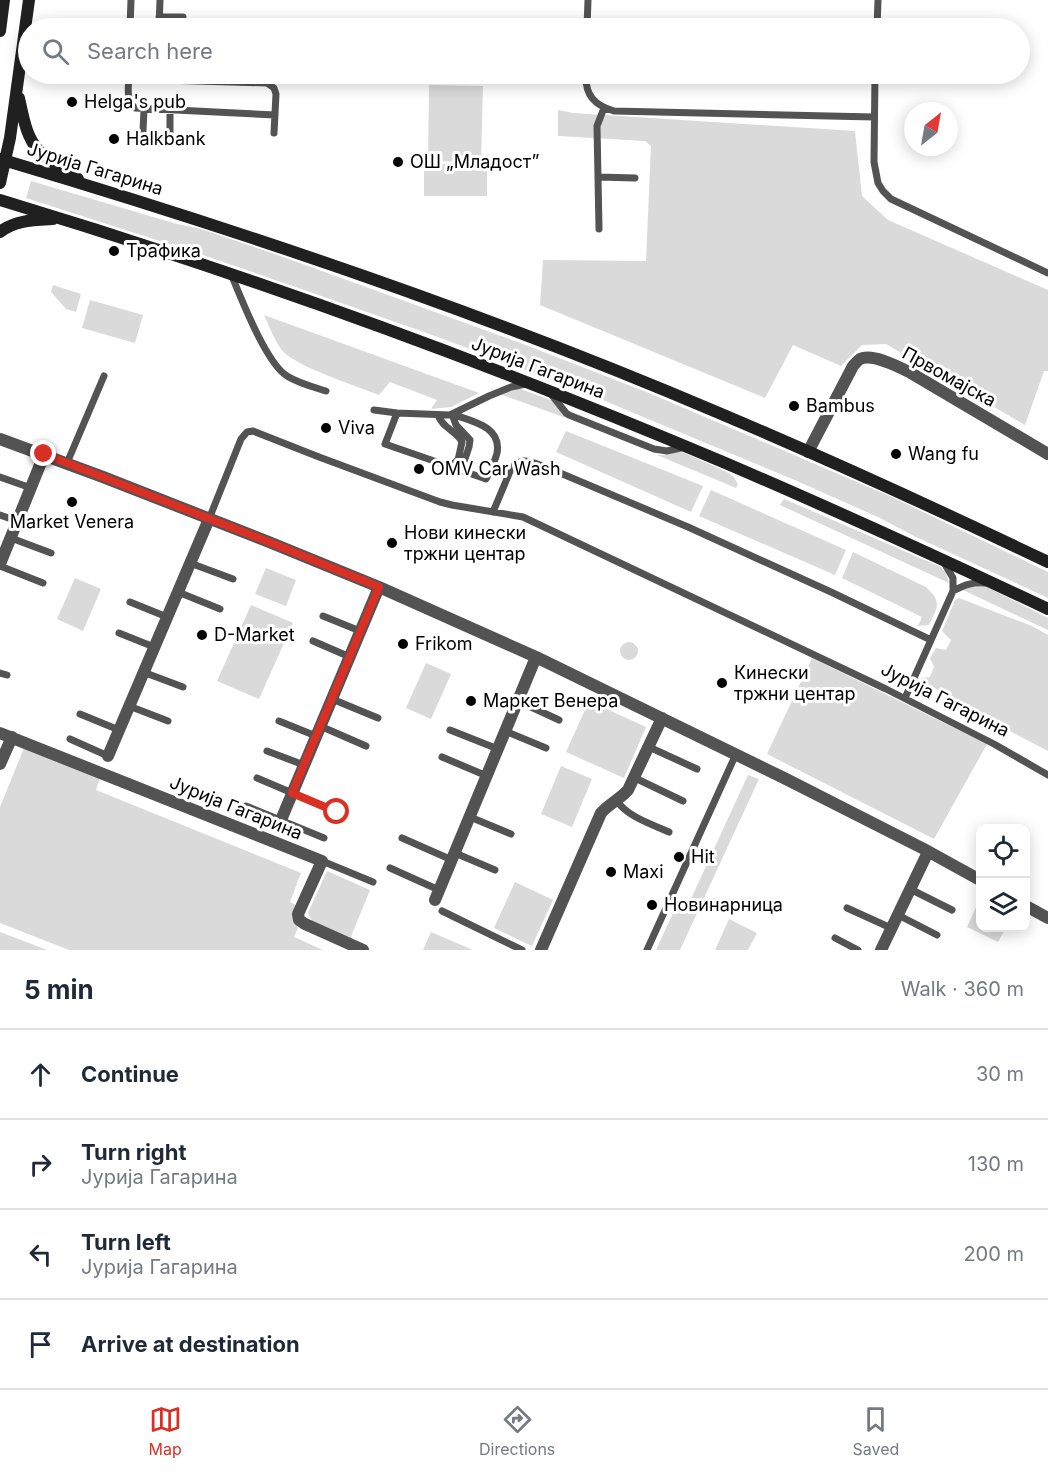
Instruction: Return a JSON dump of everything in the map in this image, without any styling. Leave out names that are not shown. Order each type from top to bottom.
[{"type":"main road","points":[[0,31],[4,0]]},
{"type":"main road","points":[[27,18],[29,0]]},
{"type":"main road","points":[[0,183],[3,160],[10,138],[18,81]]},
{"type":"main road","points":[[17,88],[23,118],[38,150],[89,186]]},
{"type":"main road","name":"Јурија Гагарина","points":[[3,160],[233,232],[483,319],[659,388],[808,452],[1048,562]]},
{"type":"main road","name":"Јурија Гагарина","points":[[0,200],[231,274],[530,383],[834,510],[1048,609]]},
{"type":"main road","points":[[0,232],[8,226],[24,221],[60,219]]},
{"type":"street","name":"Првомајска","points":[[808,452],[853,366],[859,360],[874,358],[911,373],[1048,454]]},
{"type":"street","points":[[0,439],[280,546],[536,657],[736,754],[977,878]]},
{"type":"street","points":[[0,565],[44,454]]},
{"type":"street","name":"Јурија Гагарина","points":[[108,756],[208,519]]},
{"type":"street","name":"Јурија Гагарина","points":[[281,820],[379,587]]},
{"type":"street","points":[[439,900],[453,857],[536,657]]},
{"type":"street","points":[[541,950],[597,820],[606,808],[628,790],[662,718]]},
{"type":"street","name":"Јурија Гагарина","points":[[0,764],[6,735],[322,861]]},
{"type":"street","points":[[880,950],[928,852]]},
{"type":"street","points":[[322,861],[298,914],[299,920],[363,950]]},
{"type":"street","points":[[1030,908],[1048,918]]},
{"type":"lane","points":[[130,18],[131,0]]},
{"type":"lane","points":[[160,0],[159,17],[183,17]]},
{"type":"lane","points":[[587,18],[588,0]]},
{"type":"lane","points":[[877,18],[878,0]]},
{"type":"lane","points":[[129,84],[129,102],[135,108],[276,115]]},
{"type":"lane","points":[[268,84],[272,86],[276,97],[274,132]]},
{"type":"lane","points":[[587,84],[588,91],[594,100],[604,108],[614,111],[874,117]]},
{"type":"lane","points":[[875,84],[874,162],[883,191],[891,198],[1048,273]]},
{"type":"lane","points":[[599,229],[597,126],[604,108]]},
{"type":"lane","points":[[143,131],[144,109]]},
{"type":"lane","points":[[170,110],[170,134]]},
{"type":"lane","points":[[598,177],[635,178]]},
{"type":"lane","points":[[231,274],[245,308],[272,361],[279,370],[288,377],[326,392]]},
{"type":"lane","points":[[67,463],[104,376]]},
{"type":"lane","points":[[374,410],[397,414],[452,414],[489,396],[530,383]]},
{"type":"lane","points":[[397,414],[384,444],[486,479],[496,457],[498,446],[495,438],[486,427],[452,414]]},
{"type":"lane","points":[[452,414],[456,425],[470,440],[461,471]]},
{"type":"lane","points":[[438,415],[442,423],[459,436],[462,442],[458,460],[450,467]]},
{"type":"lane","name":"Јурија Гагарина","points":[[208,519],[241,439],[245,433],[250,431],[452,506],[523,517],[905,698],[1048,775]]},
{"type":"lane","points":[[493,512],[515,463],[521,460],[529,462],[546,467],[688,527],[931,640]]},
{"type":"lane","points":[[0,477],[31,488]]},
{"type":"lane","points":[[0,515],[17,522]]},
{"type":"lane","points":[[11,538],[51,553]]},
{"type":"lane","points":[[905,698],[953,591],[953,578],[942,560]]},
{"type":"lane","points":[[190,562],[233,579]]},
{"type":"lane","points":[[0,565],[43,583]]},
{"type":"lane","points":[[953,591],[965,584],[976,582],[993,584]]},
{"type":"lane","points":[[177,592],[220,609]]},
{"type":"lane","points":[[130,602],[167,617]]},
{"type":"lane","points":[[323,616],[360,632]]},
{"type":"lane","points":[[119,633],[154,648]]},
{"type":"lane","points":[[313,641],[350,657]]},
{"type":"lane","points":[[143,672],[183,687]]},
{"type":"lane","points":[[332,699],[378,718]]},
{"type":"lane","points":[[518,701],[559,720]]},
{"type":"lane","points":[[129,706],[168,721]]},
{"type":"lane","points":[[80,714],[119,730]]},
{"type":"lane","points":[[279,721],[366,746]]},
{"type":"lane","points":[[450,730],[498,749]]},
{"type":"lane","points":[[506,731],[546,748]]},
{"type":"lane","points":[[70,739],[108,756]]},
{"type":"lane","points":[[649,747],[697,769]]},
{"type":"lane","points":[[267,751],[304,765]]},
{"type":"lane","points":[[647,950],[736,754]]},
{"type":"lane","points":[[442,757],[487,776]]},
{"type":"lane","points":[[257,778],[337,812]]},
{"type":"lane","points":[[635,778],[683,801]]},
{"type":"lane","points":[[616,801],[628,813],[669,832]]},
{"type":"lane","points":[[246,806],[324,838]]},
{"type":"lane","points":[[470,817],[511,834]]},
{"type":"lane","points":[[402,838],[495,870]]},
{"type":"lane","points":[[322,861],[373,882]]},
{"type":"lane","points":[[390,868],[522,950]]},
{"type":"lane","points":[[910,889],[952,910]]},
{"type":"lane","points":[[848,908],[891,928]]},
{"type":"lane","points":[[898,915],[937,935]]},
{"type":"lane","points":[[835,938],[858,950]]},
{"type":"shaded area","points":[[429,85],[483,86],[481,162],[428,161]]},
{"type":"shaded area","points":[[558,110],[573,113],[855,131],[862,196],[888,220],[1048,290],[1048,371],[1044,371],[1025,425],[886,344],[862,345],[841,366],[793,345],[765,398],[540,305],[543,260],[646,261],[651,146],[645,141],[558,136]]},
{"type":"shaded area","points":[[424,164],[487,164],[487,196],[424,196]]},
{"type":"shaded area","points":[[31,181],[201,229],[275,254],[523,344],[649,393],[892,497],[1048,572],[1048,598],[797,481],[581,391],[310,292],[26,198]]},
{"type":"shaded area","points":[[53,285],[81,294],[76,312],[66,309],[51,292]]},
{"type":"shaded area","points":[[90,300],[143,315],[135,343],[82,328]]},
{"type":"shaded area","points":[[264,315],[479,393],[451,407],[431,409],[437,400],[390,382],[379,395],[298,362],[278,345]]},
{"type":"shaded area","points":[[518,388],[553,401],[566,418],[500,394]]},
{"type":"shaded area","points":[[566,431],[703,486],[691,512],[556,452]]},
{"type":"shaded area","points":[[680,451],[727,472],[738,484],[736,488],[657,455]]},
{"type":"shaded area","points":[[711,490],[846,550],[835,575],[699,516]]},
{"type":"shaded area","points":[[784,499],[941,567],[949,583],[780,505]]},
{"type":"shaded area","points":[[853,552],[926,587],[937,604],[929,625],[918,626],[922,617],[842,578]]},
{"type":"shaded area","points":[[266,568],[296,580],[286,606],[255,594]]},
{"type":"shaded area","points":[[75,578],[101,589],[83,631],[57,619]]},
{"type":"shaded area","points":[[983,585],[1048,618],[1048,630],[963,590],[968,586]]},
{"type":"shaded area","points":[[959,598],[1032,626],[1048,635],[1048,751],[985,718],[933,687],[921,696],[917,693],[917,685],[922,678],[930,677],[934,667],[930,658],[936,648],[946,650],[951,640],[942,631],[955,600]]},
{"type":"shaded area","points":[[251,605],[293,623],[259,699],[217,681]]},
{"type":"shaded area","points":[[629,642],[635,645],[638,651],[635,657],[629,660],[623,657],[620,651],[623,645]]},
{"type":"shaded area","points":[[812,658],[987,744],[934,839],[767,754]]},
{"type":"shaded area","points":[[426,663],[451,674],[431,719],[406,708]]},
{"type":"shaded area","points":[[589,701],[646,727],[624,778],[566,752]]},
{"type":"shaded area","points":[[24,748],[100,777],[96,790],[301,873],[290,902],[299,907],[296,925],[298,928],[294,937],[323,950],[69,950],[0,923],[0,807]]},
{"type":"shaded area","points":[[561,766],[592,779],[572,827],[541,814]]},
{"type":"shaded area","points":[[748,775],[759,779],[680,950],[656,950],[674,911],[684,914]]},
{"type":"shaded area","points":[[327,871],[370,890],[350,939],[312,921],[308,913]]},
{"type":"shaded area","points":[[515,882],[553,900],[532,946],[494,928]]},
{"type":"shaded area","points":[[976,907],[976,931],[967,927]]},
{"type":"shaded area","points":[[729,919],[757,933],[748,950],[715,950]]},
{"type":"shaded area","points":[[0,932],[47,950],[0,950]]},
{"type":"shaded area","points":[[431,932],[473,950],[423,950]]},
{"type":"shaded area","points":[[977,932],[1004,932],[998,942]]},
{"type":"place","name":"Helga's pub","points":[[72,102]]},
{"type":"place","name":"Halkbank","points":[[114,139]]},
{"type":"place","name":"ОШ „Младост”","points":[[398,162]]},
{"type":"place","name":"Трафика","points":[[114,251]]},
{"type":"place","name":"Bambus","points":[[794,406]]},
{"type":"place","name":"Viva","points":[[326,428]]},
{"type":"place","name":"Wang fu","points":[[896,454]]},
{"type":"place","name":"OMV Car Wash","points":[[419,469]]},
{"type":"place","name":"Market Venera","points":[[72,502]]},
{"type":"place","name":"Нови кинески тржни центар","points":[[392,543]]},
{"type":"place","name":"D-Market","points":[[202,635]]},
{"type":"place","name":"Frikom","points":[[403,644]]},
{"type":"place","name":"Кинески тржни центар","points":[[722,683]]},
{"type":"place","name":"Маркет Венера","points":[[471,701]]},
{"type":"place","name":"Hit","points":[[679,857]]},
{"type":"place","name":"Maxi","points":[[611,872]]},
{"type":"place","name":"Новинарница","points":[[652,905]]},
{"type":"route","points":[[44,454],[379,587],[292,793],[337,812]]}]
